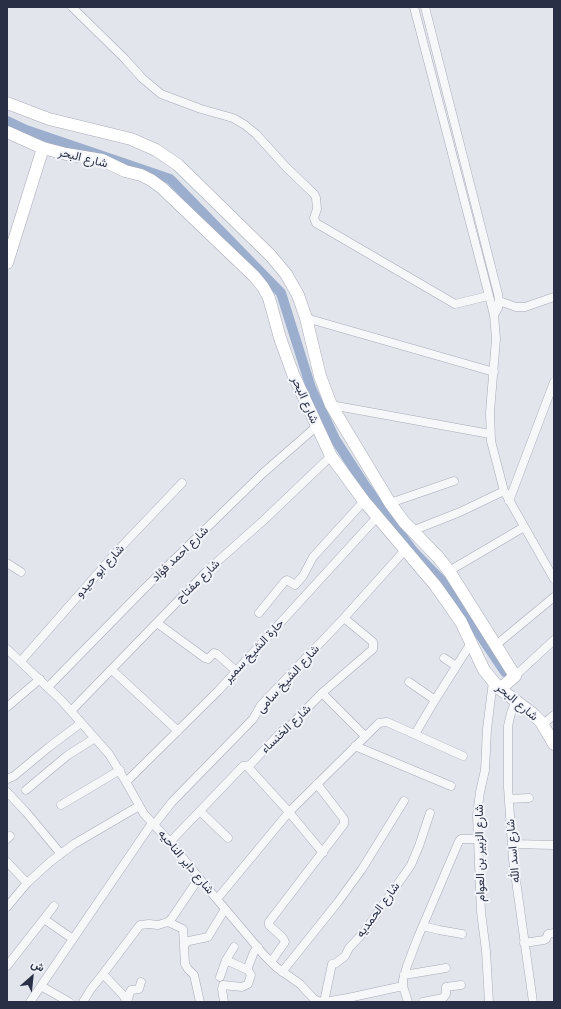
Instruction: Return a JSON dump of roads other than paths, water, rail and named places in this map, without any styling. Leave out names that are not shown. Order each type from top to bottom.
[{"type":"street","points":[[72,7],[121,54],[142,78],[161,94],[201,109],[232,118],[245,124],[314,194],[316,198],[317,210],[314,218],[316,223],[455,304],[488,296]]},
{"type":"street","points":[[414,7],[494,315],[496,338],[490,412],[490,441],[504,491],[554,578]]},
{"type":"street","points":[[425,7],[498,294],[498,308],[494,315]]},
{"type":"street","name":"شارع البحر","points":[[7,103],[49,119],[132,139],[156,150],[178,165],[271,256],[286,274],[298,295],[306,318],[320,376],[331,404],[390,504],[412,531],[449,571],[458,601],[461,622],[484,670],[497,685],[534,714],[554,744]]},
{"type":"street","name":"شارع البحر","points":[[7,132],[43,148],[66,154],[102,160],[125,171],[141,175],[151,180],[162,188],[254,276],[263,287],[269,298],[280,338],[293,374],[331,456],[364,501],[435,585],[458,601],[496,645],[515,676]]},
{"type":"street","points":[[7,263],[43,148]]},
{"type":"street","points":[[499,301],[516,307],[525,307],[554,297]]},
{"type":"street","points":[[306,318],[494,372]]},
{"type":"street","points":[[509,501],[554,382]]},
{"type":"street","points":[[331,404],[490,434]]},
{"type":"street","name":"شارع احمد فؤاد","points":[[48,687],[144,589],[262,474],[317,426]]},
{"type":"street","name":"شارع مفتاح","points":[[71,711],[209,569],[264,520],[331,456]]},
{"type":"street","points":[[390,504],[454,481]]},
{"type":"street","name":"شارع ابو حيدو","points":[[21,661],[121,547],[182,483]]},
{"type":"street","points":[[412,531],[460,512],[504,491]]},
{"type":"street","points":[[259,613],[285,581],[287,580],[294,585],[299,580],[307,571],[313,557],[364,501]]},
{"type":"street","name":"حارة الشيخ سمير","points":[[126,782],[236,671],[378,516]]},
{"type":"street","points":[[449,571],[524,527]]},
{"type":"street","name":"شارع الشيخ سامى","points":[[30,1002],[153,824],[172,802],[253,720],[261,705],[344,618],[405,550]]},
{"type":"street","points":[[7,563],[21,572]]},
{"type":"street","points":[[496,645],[554,597]]},
{"type":"street","name":"شارع الخنساء","points":[[170,842],[243,766],[250,766],[282,731],[287,729],[322,693],[373,649],[374,642],[344,618]]},
{"type":"street","points":[[157,623],[205,658],[208,659],[214,653],[217,654],[236,671]]},
{"type":"street","points":[[497,685],[515,676],[554,640]]},
{"type":"street","points":[[415,734],[434,700],[471,643]]},
{"type":"street","name":"شارع داير الناحيه","points":[[7,649],[48,687],[109,754],[120,770],[144,814],[170,842],[270,962],[306,989],[313,1000],[324,1002],[375,993],[403,986]]},
{"type":"street","points":[[444,658],[456,666]]},
{"type":"street","points":[[112,670],[178,731]]},
{"type":"street","points":[[7,707],[40,679]]},
{"type":"street","points":[[409,682],[434,700]]},
{"type":"street","name":"شارع الزبير بن العوام","points":[[489,1002],[486,951],[481,912],[477,815],[485,770],[487,730],[497,685]]},
{"type":"street","points":[[322,693],[365,736]]},
{"type":"street","name":"شارع اسد الله","points":[[516,700],[508,726],[509,799],[512,844],[533,1002]]},
{"type":"street","points":[[542,725],[554,714]]},
{"type":"street","points":[[217,899],[289,812],[379,723],[387,722],[463,756]]},
{"type":"street","points":[[7,778],[14,776],[81,723]]},
{"type":"street","points":[[26,790],[68,755],[95,738]]},
{"type":"street","points":[[355,746],[451,786]]},
{"type":"street","points":[[247,766],[289,812],[323,853]]},
{"type":"street","points":[[61,805],[120,770]]},
{"type":"street","points":[[270,962],[285,942],[283,938],[269,925],[269,923],[343,827],[344,819],[317,784]]},
{"type":"street","points":[[7,792],[61,854]]},
{"type":"street","points":[[509,799],[529,798]]},
{"type":"street","points":[[282,972],[338,902],[362,869],[404,801]]},
{"type":"street","points":[[7,907],[27,883],[74,844],[139,806]]},
{"type":"street","points":[[200,811],[228,838]]},
{"type":"street","name":"شارع الحمديه","points":[[324,1002],[332,964],[336,963],[345,956],[349,948],[369,926],[411,865],[430,813]]},
{"type":"street","points":[[408,1002],[403,986],[404,976],[411,953],[459,841],[461,839],[478,839]]},
{"type":"street","points":[[512,844],[554,845]]},
{"type":"street","points":[[7,862],[27,883]]},
{"type":"street","points":[[83,1002],[91,988],[140,925],[158,925],[168,922],[199,878]]},
{"type":"street","points":[[7,966],[54,906]]},
{"type":"street","points":[[184,945],[189,941],[208,937],[225,909]]},
{"type":"street","points":[[44,919],[73,939]]},
{"type":"street","points":[[168,922],[183,929],[185,964],[194,975],[200,1002]]},
{"type":"street","points":[[423,926],[462,934]]},
{"type":"street","points":[[524,943],[544,940],[548,934],[554,933]]},
{"type":"street","points":[[220,977],[226,960],[234,947]]},
{"type":"street","points":[[248,970],[251,959],[258,947]]},
{"type":"street","points":[[224,1002],[222,989],[223,985],[246,986],[251,975],[248,970],[226,960]]},
{"type":"street","points":[[404,976],[446,968]]},
{"type":"street","points":[[103,974],[123,995],[127,1002]]},
{"type":"street","points":[[127,1002],[131,990],[139,990],[141,982]]},
{"type":"street","points":[[423,1002],[443,998],[446,994],[446,987],[461,985]]},
{"type":"street","points":[[41,986],[69,1002]]},
{"type":"waterway","points":[[7,121],[26,130],[170,179],[281,293],[311,388],[335,439],[366,487],[413,551],[447,586],[505,672]]}]
